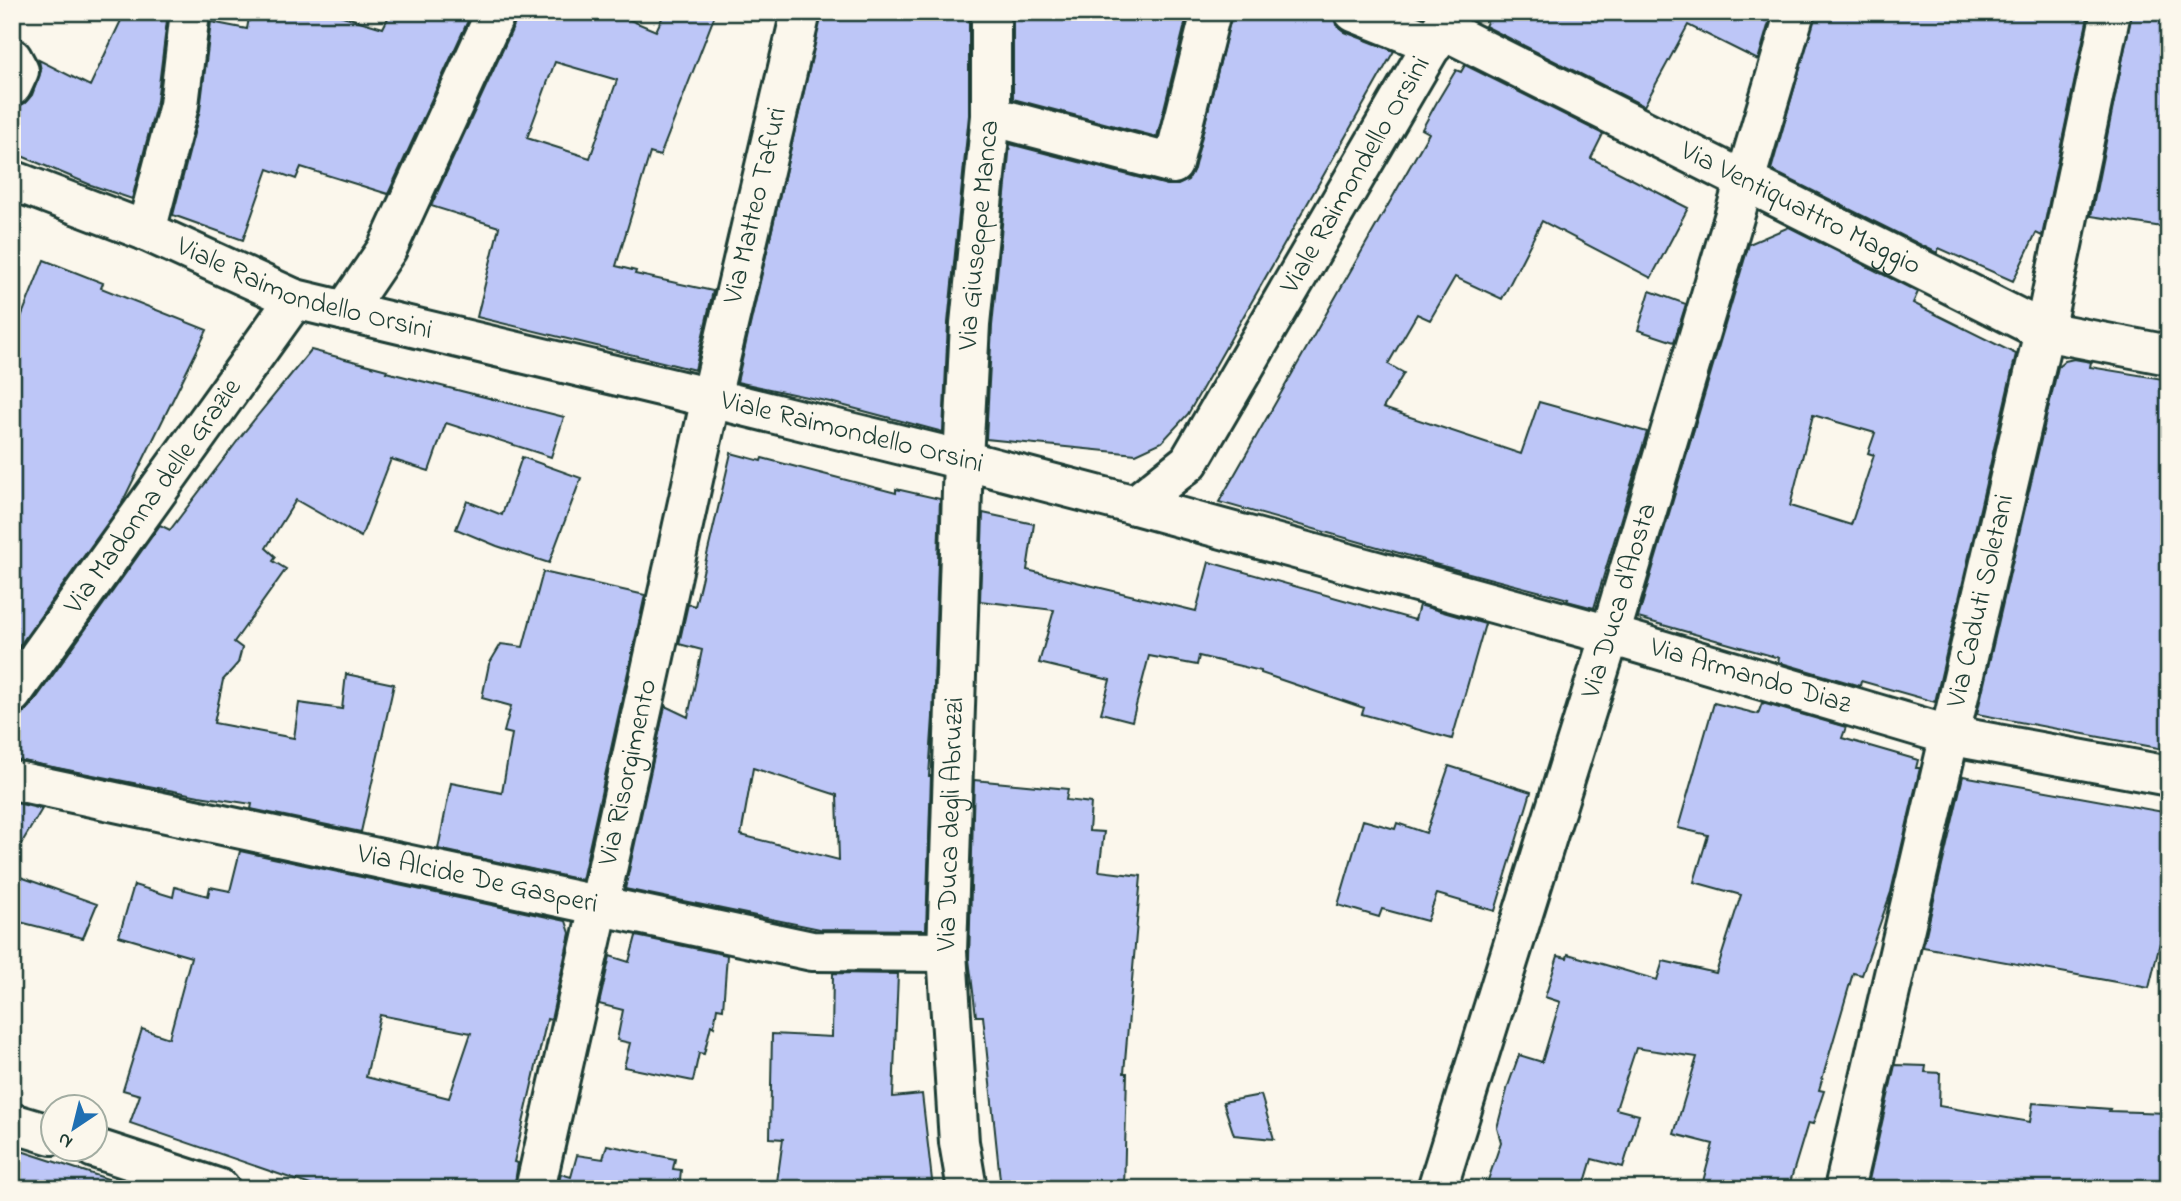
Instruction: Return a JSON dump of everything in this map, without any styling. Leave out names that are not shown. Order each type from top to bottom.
[{"type":"street","points":[[146,231],[179,105],[190,12]]},
{"type":"street","points":[[345,311],[387,249],[496,12]]},
{"type":"street","name":"Via Matteo Tafuri","points":[[711,398],[801,12]]},
{"type":"street","name":"Via Giuseppe Manca","points":[[963,460],[970,324],[991,116],[991,12]]},
{"type":"street","points":[[991,116],[1173,164],[1211,12]]},
{"type":"street","name":"Via Ventiquattro Maggio","points":[[1354,12],[1442,28],[2044,331],[2169,355]]},
{"type":"street","name":"Via Duca d'Aosta","points":[[1437,1189],[1610,635],[1796,12]]},
{"type":"street","name":"Via Caduti Soletani","points":[[1844,1189],[2044,331],[2110,12]]},
{"type":"street","name":"Viale Raimondello Orsini","points":[[12,180],[146,231],[295,299],[711,398],[1135,505],[1189,462],[1442,28]]},
{"type":"street","points":[[12,58],[19,71],[12,86]]},
{"type":"street","name":"Via Madonna delle Grazie","points":[[12,694],[295,299]]},
{"type":"street","name":"Via Risorgimento","points":[[535,1189],[711,398]]},
{"type":"street","name":"Via Duca degli Abruzzi","points":[[963,460],[947,952],[959,1142],[967,1189]]},
{"type":"street","name":"Via Armando Diaz","points":[[1135,505],[1610,635],[1948,735],[2169,776]]},
{"type":"street","name":"Via Alcide De Gasperi","points":[[12,780],[812,951],[947,952]]},
{"type":"street","points":[[12,1123],[38,1131]]},
{"type":"street","points":[[108,1153],[220,1189]]},
{"type":"building","points":[[125,12],[168,12],[157,101],[132,199],[12,152],[12,115],[16,107],[25,103],[32,95],[41,71],[39,60],[90,86]]},
{"type":"building","points":[[250,12],[329,12],[383,28],[391,12],[472,12],[388,194],[301,167],[296,179],[268,169],[243,240],[173,215],[200,110],[211,22],[247,29]]},
{"type":"building","points":[[517,12],[611,12],[656,31],[665,12],[716,12],[660,156],[650,153],[616,266],[636,271],[635,274],[713,291],[695,370],[477,317],[499,227],[431,206],[516,21]],"holes":[[[555,62],[617,80],[590,158],[527,138]]]},
{"type":"building","points":[[822,12],[969,12],[969,115],[948,323],[943,432],[830,402],[737,382]]},
{"type":"building","points":[[1013,12],[1188,12],[1157,137],[1013,99]]},
{"type":"building","points":[[1232,12],[1333,12],[1336,25],[1345,32],[1394,51],[1188,414],[1162,442],[1136,454],[986,439],[992,326],[1010,144],[1167,185],[1178,185],[1188,180],[1194,169]]},
{"type":"building","points":[[1492,12],[1772,12],[1758,60],[1688,25],[1644,106],[1485,26]]},
{"type":"building","points":[[1816,12],[2089,12],[2042,236],[2036,233],[2013,281],[1939,248],[1937,253],[1771,170]]},
{"type":"building","points":[[2132,12],[2169,12],[2169,228],[2091,216]]},
{"type":"building","points":[[1465,65],[1603,134],[1591,158],[1688,208],[1651,278],[1542,221],[1502,299],[1455,277],[1430,320],[1417,314],[1388,364],[1404,373],[1383,408],[1521,454],[1539,402],[1647,432],[1594,608],[1219,502],[1429,133],[1422,129],[1438,100],[1456,70],[1461,72]]},
{"type":"building","points":[[1789,227],[1918,292],[1913,303],[2016,354],[1935,702],[1861,681],[1860,686],[1778,662],[1779,658],[1638,618],[1749,244]],"holes":[[[1813,415],[1875,433],[1868,453],[1874,455],[1851,525],[1790,506]]]},
{"type":"building","points":[[44,260],[103,283],[101,288],[207,330],[122,503],[12,656],[12,340]]},
{"type":"building","points":[[1650,291],[1686,304],[1674,342],[1638,330]]},
{"type":"building","points":[[311,350],[564,417],[551,457],[446,423],[429,471],[391,459],[361,537],[296,500],[266,548],[276,557],[273,561],[286,569],[234,642],[242,648],[238,663],[223,680],[214,723],[294,738],[299,703],[342,709],[346,674],[394,684],[361,832],[251,809],[252,804],[12,759],[12,715],[22,714],[30,707],[160,525],[170,530]]},
{"type":"building","points":[[2074,359],[2091,362],[2090,367],[2169,380],[2169,750],[1977,714],[2058,367],[2065,361]]},
{"type":"building","points":[[731,453],[761,461],[762,458],[896,493],[896,489],[940,499],[926,930],[820,929],[625,889],[665,706],[688,717],[702,650],[679,644],[688,604],[695,606]],"holes":[[[753,768],[837,795],[839,860],[741,835]]]},
{"type":"building","points":[[522,457],[581,478],[549,563],[456,529],[467,501],[502,515]]},
{"type":"building","points":[[983,513],[1034,524],[1027,570],[1196,611],[1209,562],[1415,620],[1419,605],[1485,624],[1452,739],[1362,714],[1364,708],[1261,671],[1199,656],[1197,665],[1149,656],[1132,721],[1101,713],[1110,680],[1039,663],[1054,610],[980,601]]},
{"type":"building","points":[[543,572],[645,595],[582,880],[438,849],[451,783],[502,793],[512,734],[504,732],[511,706],[482,698],[489,664],[501,644],[523,647]]},
{"type":"building","points":[[1714,703],[1758,714],[1762,703],[1846,727],[1842,738],[1918,760],[1916,768],[1920,768],[1891,892],[1862,975],[1853,973],[1819,1090],[1824,1091],[1813,1124],[1808,1123],[1788,1189],[1701,1189],[1713,1144],[1674,1134],[1697,1057],[1636,1048],[1616,1109],[1639,1115],[1623,1167],[1592,1159],[1583,1189],[1485,1189],[1501,1142],[1497,1128],[1519,1055],[1542,1062],[1560,1002],[1545,997],[1558,956],[1567,958],[1568,954],[1657,980],[1663,961],[1716,973],[1741,895],[1694,882],[1708,835],[1678,828]]},
{"type":"building","points":[[1449,766],[1531,792],[1495,911],[1437,894],[1427,921],[1382,909],[1379,917],[1338,905],[1363,820],[1395,829],[1397,823],[1426,833]]},
{"type":"building","points":[[1963,776],[2169,813],[2169,931],[2163,930],[2149,988],[1923,947]]},
{"type":"building","points":[[974,780],[1068,789],[1066,800],[1091,803],[1089,831],[1104,832],[1099,871],[1141,876],[1124,1073],[1127,1073],[1124,1189],[1001,1189],[983,1016],[976,1016],[969,959]]},
{"type":"building","points":[[12,802],[42,809],[12,859]]},
{"type":"building","points":[[240,851],[566,921],[570,933],[551,1020],[547,1019],[514,1162],[518,1163],[514,1189],[322,1189],[130,1123],[140,1095],[123,1090],[142,1029],[169,1038],[191,957],[119,936],[134,885],[173,897],[175,887],[208,896],[210,887],[230,891]],"holes":[[[380,1015],[471,1033],[449,1098],[366,1077]]]},
{"type":"building","points":[[12,874],[97,904],[83,938],[12,920]]},
{"type":"building","points":[[636,936],[727,955],[723,1009],[717,1008],[714,1027],[711,1025],[704,1054],[699,1053],[693,1081],[624,1067],[630,1043],[617,1040],[623,1010],[599,1004],[610,956],[629,962]]},
{"type":"building","points":[[833,973],[898,974],[893,1097],[922,1094],[933,1189],[776,1189],[783,1139],[770,1138],[772,1034],[832,1037]]},
{"type":"building","points":[[1895,1065],[1926,1066],[1925,1072],[1940,1073],[1939,1106],[2030,1122],[2033,1103],[2110,1109],[2109,1111],[2169,1113],[2169,1189],[1867,1189]]},
{"type":"building","points":[[1261,1095],[1274,1139],[1234,1135],[1223,1102]]},
{"type":"building","points":[[607,1145],[675,1159],[673,1169],[681,1170],[679,1189],[557,1189],[561,1174],[571,1177],[577,1155],[603,1159]]},
{"type":"building","points":[[12,1148],[38,1156],[38,1162],[55,1162],[117,1182],[116,1189],[12,1189]]}]
